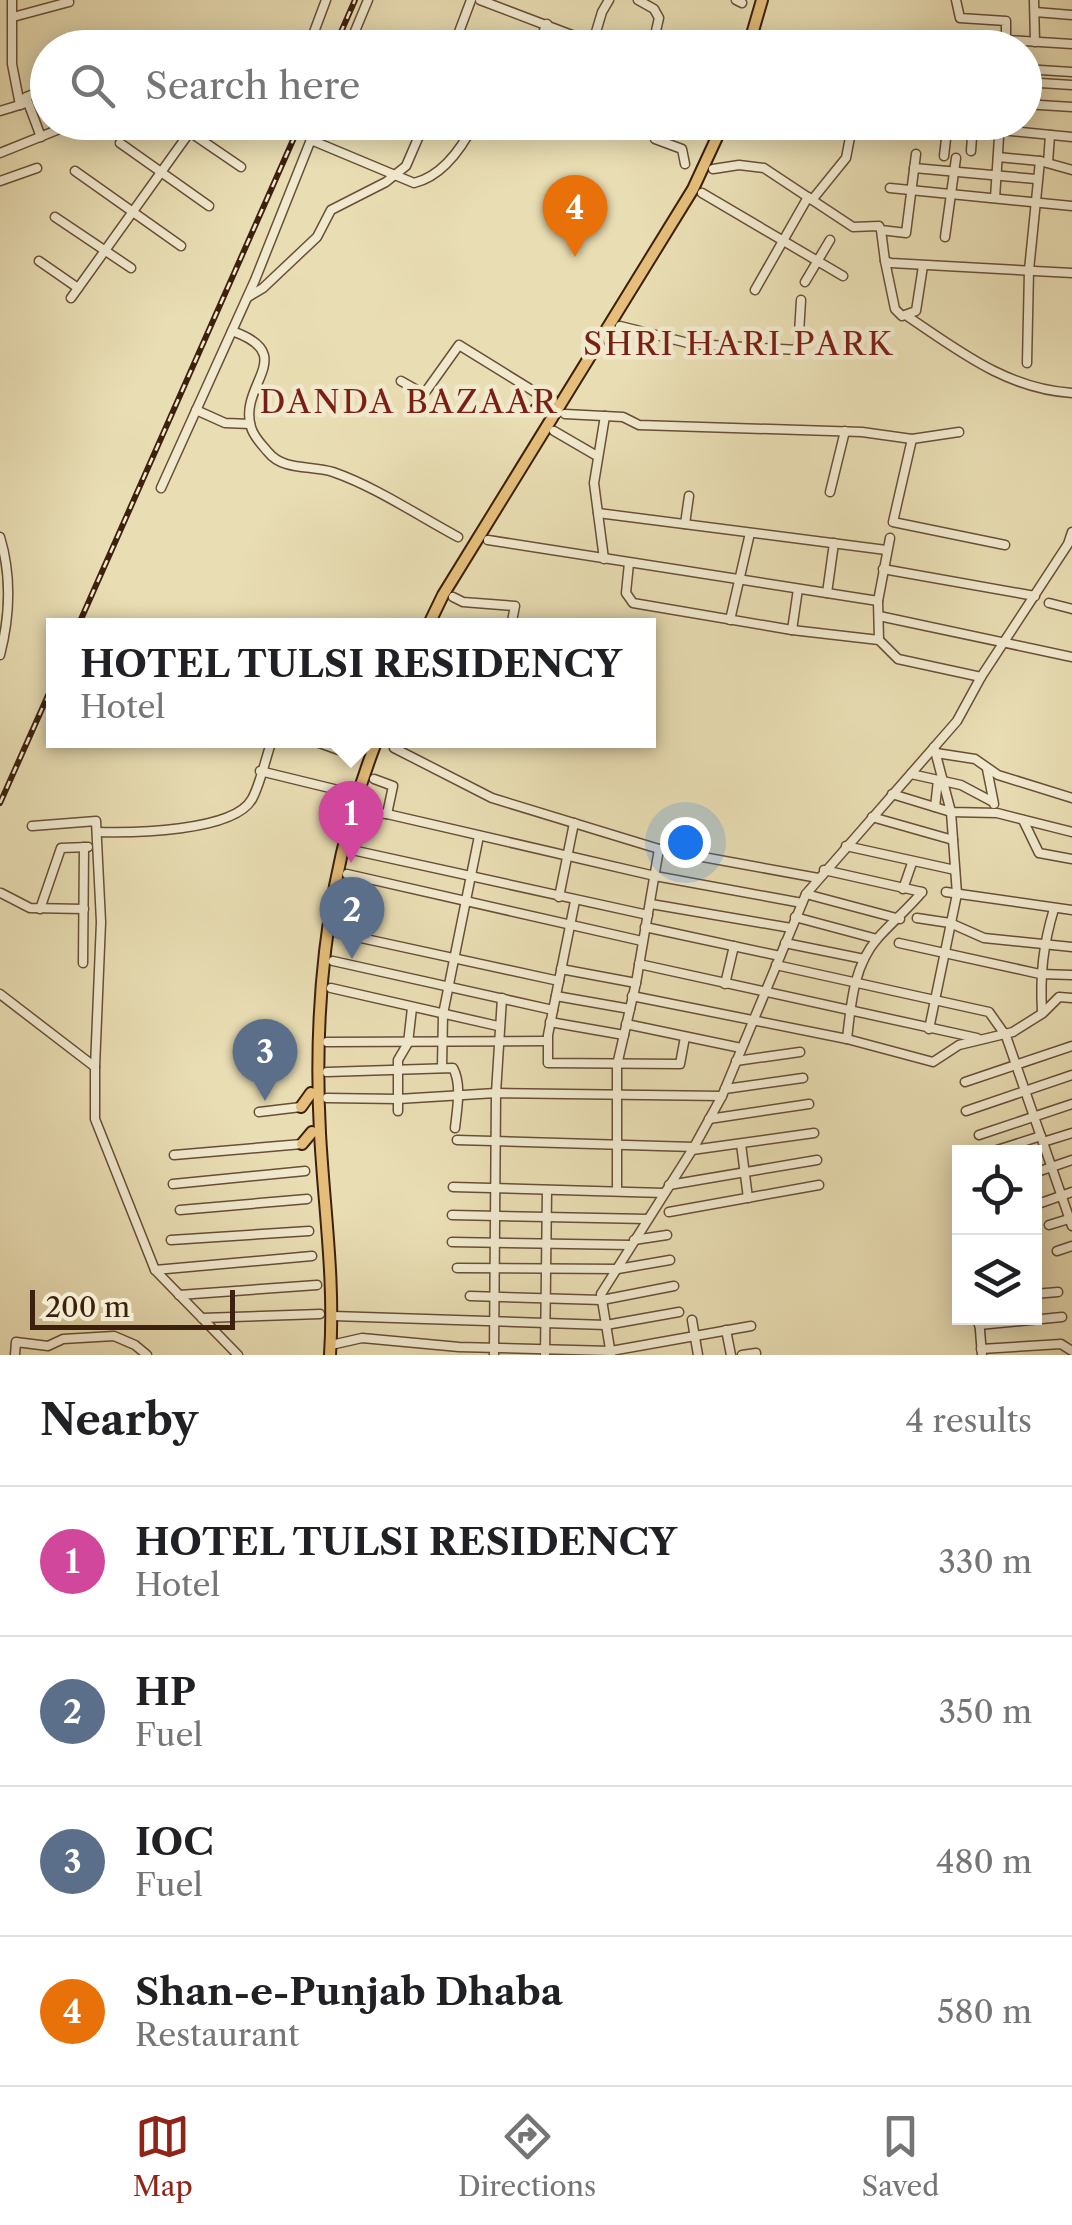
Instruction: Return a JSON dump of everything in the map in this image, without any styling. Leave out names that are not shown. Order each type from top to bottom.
[{"type":"highway","points":[[753,30],[762,0]]},
{"type":"highway","points":[[432,618],[552,418],[617,324],[701,188],[718,140]]},
{"type":"highway","points":[[536,410],[548,398]]},
{"type":"highway","points":[[552,418],[565,414]]},
{"type":"highway","points":[[440,601],[453,598]]},
{"type":"highway","points":[[331,1350],[326,1315],[329,1226],[316,1134],[320,994],[343,871],[375,748]]},
{"type":"highway","points":[[370,774],[383,754]]},
{"type":"highway","points":[[343,871],[352,850]]},
{"type":"highway","points":[[301,1107],[311,1093]]},
{"type":"highway","points":[[302,1144],[316,1134]]},
{"type":"street","points":[[12,0],[12,64],[30,116]]},
{"type":"street","points":[[315,30],[326,0]]},
{"type":"street","points":[[356,30],[368,0]]},
{"type":"street","points":[[460,30],[471,0]]},
{"type":"street","points":[[480,0],[562,30]]},
{"type":"street","points":[[598,30],[609,0]]},
{"type":"street","points":[[638,0],[654,9],[659,18],[656,30]]},
{"type":"street","points":[[956,0],[960,18],[1006,20],[1006,30]]},
{"type":"street","points":[[1034,0],[1036,30]]},
{"type":"street","points":[[13,16],[69,2]]},
{"type":"street","points":[[1035,12],[1072,16]]},
{"type":"street","points":[[544,30],[547,24]]},
{"type":"street","points":[[1042,42],[1072,44]]},
{"type":"street","points":[[0,52],[14,47]]},
{"type":"street","points":[[1042,70],[1072,72]]},
{"type":"street","points":[[1042,83],[1072,85]]},
{"type":"street","points":[[24,104],[30,95]]},
{"type":"street","points":[[0,111],[24,104]]},
{"type":"street","points":[[1042,105],[1072,107]]},
{"type":"street","points":[[1042,134],[1072,137]]},
{"type":"street","points":[[1027,363],[1036,179],[1050,136]]},
{"type":"street","points":[[0,153],[32,140]]},
{"type":"street","points":[[70,298],[184,140]]},
{"type":"street","points":[[202,140],[241,167]]},
{"type":"street","points":[[161,488],[248,297],[311,140],[414,182],[437,173],[466,140]]},
{"type":"street","points":[[248,297],[263,288],[317,237],[330,210],[396,175],[411,158],[416,140]]},
{"type":"street","points":[[657,140],[682,150],[686,164]]},
{"type":"street","points":[[754,290],[782,239],[846,158],[850,140]]},
{"type":"street","points":[[944,156],[946,140]]},
{"type":"street","points":[[972,140],[972,151]]},
{"type":"street","points":[[994,198],[999,140]]},
{"type":"street","points":[[120,143],[209,206]]},
{"type":"street","points":[[881,230],[906,233],[916,154]]},
{"type":"street","points":[[998,157],[1044,162],[1072,170]]},
{"type":"street","points":[[945,237],[956,158]]},
{"type":"street","points":[[713,170],[739,165],[764,168],[853,227],[879,226],[895,309],[902,316],[1016,383],[1072,394]]},
{"type":"street","points":[[0,181],[37,168]]},
{"type":"street","points":[[914,168],[1036,179]]},
{"type":"street","points":[[75,171],[181,246]]},
{"type":"street","points":[[701,188],[843,276]]},
{"type":"street","points":[[890,188],[1072,206]]},
{"type":"street","points":[[55,217],[132,268]]},
{"type":"street","points":[[805,282],[830,240]]},
{"type":"street","points":[[39,261],[78,288]]},
{"type":"street","points":[[886,261],[1072,273]]},
{"type":"street","points":[[907,316],[916,310],[924,266]]},
{"type":"street","points":[[617,324],[692,344],[798,350],[800,300]]},
{"type":"street","points":[[232,331],[254,339],[264,350],[265,364],[250,424],[276,461],[337,474],[458,537]]},
{"type":"street","points":[[401,381],[424,394],[459,344],[548,398]]},
{"type":"street","points":[[196,410],[225,424],[250,424]]},
{"type":"street","points":[[565,414],[624,418],[639,425],[845,431],[912,439],[959,432]]},
{"type":"street","points":[[604,559],[594,483],[605,416]]},
{"type":"street","points":[[554,431],[597,456]]},
{"type":"street","points":[[830,492],[845,431]]},
{"type":"street","points":[[912,439],[893,522],[1006,545]]},
{"type":"street","points":[[685,524],[689,496]]},
{"type":"street","points":[[598,513],[886,550]]},
{"type":"street","points":[[611,1353],[600,1294],[693,1148],[723,1092],[806,894],[957,721],[1072,532]]},
{"type":"street","points":[[730,620],[750,533]]},
{"type":"street","points":[[0,537],[10,619],[0,656]]},
{"type":"street","points":[[879,640],[878,601],[890,538]]},
{"type":"street","points":[[488,540],[878,601]]},
{"type":"street","points":[[828,593],[834,543]]},
{"type":"street","points":[[629,562],[629,601],[792,630],[879,640],[898,659],[981,677]]},
{"type":"street","points":[[883,569],[1035,596]]},
{"type":"street","points":[[792,630],[798,588]]},
{"type":"street","points":[[453,598],[514,606],[512,618]]},
{"type":"street","points":[[1049,604],[1072,610]]},
{"type":"street","points":[[879,616],[1072,657]]},
{"type":"street","points":[[97,832],[198,825],[231,817],[251,802],[269,748]]},
{"type":"street","points":[[333,748],[350,754]]},
{"type":"street","points":[[394,748],[492,798],[659,848],[922,892],[864,959],[855,983],[847,1040]]},
{"type":"street","points":[[935,750],[975,759],[1010,780],[1072,798]]},
{"type":"street","points":[[929,1029],[938,999],[955,870],[951,812],[935,750]]},
{"type":"street","points":[[987,769],[998,813]]},
{"type":"street","points":[[260,771],[338,790]]},
{"type":"street","points":[[370,774],[393,786],[387,814]]},
{"type":"street","points":[[910,774],[973,790],[993,802]]},
{"type":"street","points":[[935,807],[940,780]]},
{"type":"street","points":[[892,794],[951,812],[998,813],[1072,832]]},
{"type":"street","points":[[360,820],[372,813],[387,814],[655,876],[802,903]]},
{"type":"street","points":[[872,817],[953,840]]},
{"type":"street","points":[[1023,820],[1039,853],[1072,859]]},
{"type":"street","points":[[32,826],[96,822],[101,922],[95,1119],[155,1270],[238,1355]]},
{"type":"street","points":[[560,897],[574,822]]},
{"type":"street","points":[[442,1068],[442,1014],[478,836]]},
{"type":"street","points":[[40,909],[61,848],[97,846]]},
{"type":"street","points":[[846,846],[955,870]]},
{"type":"street","points":[[83,963],[84,847]]},
{"type":"street","points":[[617,1191],[617,1065],[636,983],[659,848]]},
{"type":"street","points":[[352,850],[648,915]]},
{"type":"street","points":[[903,889],[912,862]]},
{"type":"street","points":[[343,871],[642,940]]},
{"type":"street","points":[[1,892],[20,904],[40,909],[84,909]]},
{"type":"street","points":[[951,893],[1072,910]]},
{"type":"street","points":[[806,894],[900,918]]},
{"type":"street","points":[[575,901],[550,1022],[548,1063],[680,1064],[685,1036]]},
{"type":"street","points":[[650,904],[791,928]]},
{"type":"street","points":[[1042,1013],[1042,945],[1054,909]]},
{"type":"street","points":[[795,917],[877,940]]},
{"type":"street","points":[[917,918],[950,923],[976,937],[1072,947]]},
{"type":"street","points":[[645,927],[780,956]]},
{"type":"street","points":[[338,933],[558,981]]},
{"type":"street","points":[[785,943],[864,959]]},
{"type":"street","points":[[899,943],[1040,974],[1072,975]]},
{"type":"street","points":[[725,984],[734,946]]},
{"type":"street","points":[[333,961],[553,1010]]},
{"type":"street","points":[[639,964],[983,1038]]},
{"type":"street","points":[[776,965],[990,1012],[1006,1036],[1052,1167],[1067,1194],[1071,1221],[1049,1225]]},
{"type":"street","points":[[561,969],[636,983]]},
{"type":"street","points":[[331,988],[498,1026]]},
{"type":"street","points":[[0,994],[95,1067]]},
{"type":"street","points":[[556,996],[630,1009]]},
{"type":"street","points":[[632,996],[934,1062],[959,1046],[1006,1036],[1042,1013],[1058,997],[1072,998]]},
{"type":"street","points":[[494,1352],[497,1042],[502,998]]},
{"type":"street","points":[[398,1112],[398,1060],[408,1043],[412,1008]]},
{"type":"street","points":[[550,1022],[624,1035]]},
{"type":"street","points":[[626,1024],[741,1048]]},
{"type":"street","points":[[327,1042],[547,1041]]},
{"type":"street","points":[[966,1082],[1072,1046]]},
{"type":"street","points":[[736,1061],[800,1052]]},
{"type":"street","points":[[326,1072],[455,1069],[455,1128]]},
{"type":"street","points":[[966,1111],[1072,1075]]},
{"type":"street","points":[[327,1098],[723,1092],[803,1078]]},
{"type":"street","points":[[709,1119],[809,1104]]},
{"type":"street","points":[[979,1136],[1072,1104]]},
{"type":"street","points":[[259,1112],[301,1107]]},
{"type":"street","points":[[1018,1145],[1072,1132]]},
{"type":"street","points":[[457,1140],[693,1148],[814,1133]]},
{"type":"street","points":[[174,1155],[302,1144]]},
{"type":"street","points":[[741,1144],[748,1198]]},
{"type":"street","points":[[454,1187],[667,1189],[817,1160]]},
{"type":"street","points":[[1042,1170],[1072,1160]]},
{"type":"street","points":[[173,1184],[304,1171]]},
{"type":"street","points":[[669,1212],[819,1185]]},
{"type":"street","points":[[545,1352],[546,1190]]},
{"type":"street","points":[[1042,1203],[1067,1194]]},
{"type":"street","points":[[180,1210],[307,1199]]},
{"type":"street","points":[[452,1215],[647,1219]]},
{"type":"street","points":[[171,1240],[309,1230]]},
{"type":"street","points":[[452,1242],[633,1242],[666,1235]]},
{"type":"street","points":[[1057,1251],[1072,1246]]},
{"type":"street","points":[[155,1270],[312,1256]]},
{"type":"street","points":[[457,1268],[618,1269],[670,1260]]},
{"type":"street","points":[[180,1295],[316,1286]]},
{"type":"street","points":[[470,1296],[602,1300],[674,1286]]},
{"type":"street","points":[[1042,1293],[1058,1292]]},
{"type":"street","points":[[202,1318],[326,1315],[606,1325],[679,1312]]},
{"type":"street","points":[[1042,1318],[1062,1317]]},
{"type":"street","points":[[692,1320],[698,1355]]},
{"type":"street","points":[[979,1325],[982,1352],[1060,1344],[1072,1351]]},
{"type":"street","points":[[331,1350],[362,1338],[494,1352],[611,1353],[751,1326]]},
{"type":"street","points":[[726,1330],[730,1355]]},
{"type":"street","points":[[15,1355],[16,1342],[48,1346],[63,1339],[114,1336],[147,1355]]},
{"type":"street","points":[[742,1355],[756,1353]]},
{"type":"railway","points":[[342,30],[355,0]]},
{"type":"railway","points":[[82,618],[293,140]]},
{"type":"railway","points":[[0,803],[46,700]]},
{"type":"place","name":"Shan-e-Punjab Dhaba","points":[[575,257]]},
{"type":"place","name":"HOTEL TULSI RESIDENCY","points":[[351,863]]},
{"type":"place","name":"HP","points":[[352,959]]},
{"type":"place","name":"IOC","points":[[265,1101]]},
{"type":"district","name":"SHRI HARI PARK","points":[[739,343]]},
{"type":"district","name":"DANDA BAZAAR","points":[[409,401]]}]
